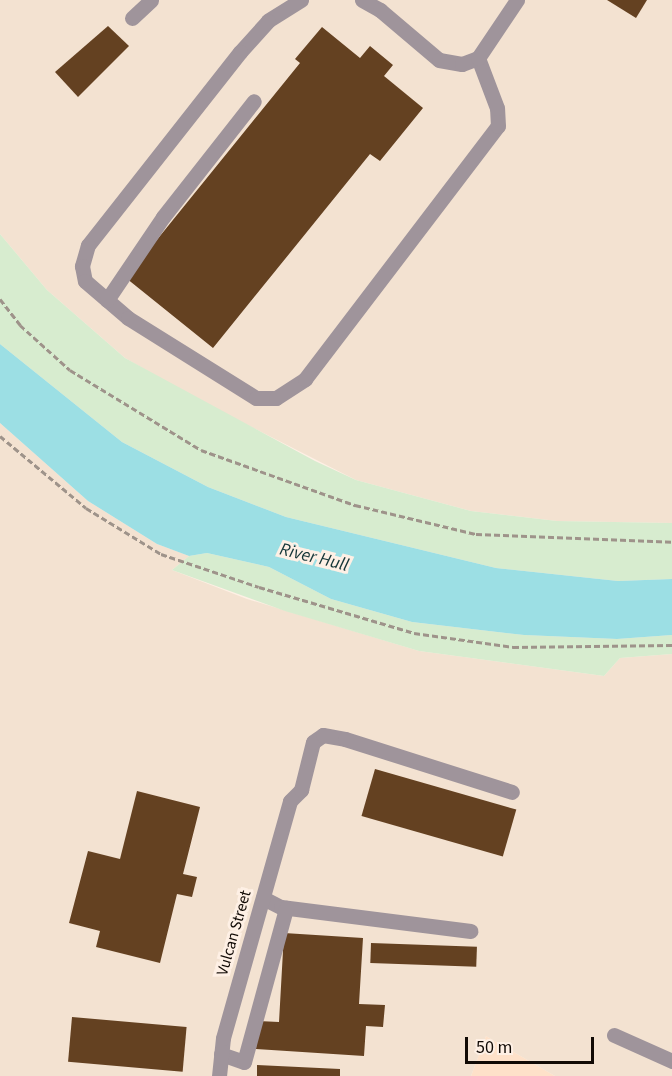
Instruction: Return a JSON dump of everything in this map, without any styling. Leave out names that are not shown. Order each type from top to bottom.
[{"type":"street","points":[[132,18],[151,0]]},
{"type":"street","points":[[301,0],[268,21],[240,52],[88,245],[82,266],[85,281],[107,300],[178,353],[256,398],[276,398],[292,391],[331,346],[498,126],[497,108],[478,58]]},
{"type":"street","points":[[362,0],[380,10],[439,60],[462,64],[478,58],[517,0]]},
{"type":"street","points":[[107,300],[163,217],[254,101]]},
{"type":"street","name":"Vulcan Street","points":[[219,1076],[221,1054],[290,801],[301,790],[313,742],[323,735],[512,792]]},
{"type":"street","points":[[263,898],[286,908],[470,931]]},
{"type":"street","points":[[221,1054],[244,1062],[286,908]]},
{"type":"street","points":[[614,1035],[672,1061]]},
{"type":"path","points":[[0,299],[20,324],[70,370],[191,444],[355,505],[476,534],[672,542]]},
{"type":"path","points":[[0,436],[86,508],[161,554],[259,587],[414,633],[513,647],[672,645]]},
{"type":"shaded area","points":[[0,0],[672,0],[672,523],[557,521],[471,511],[356,480],[204,403],[125,358],[47,290],[0,234]]},
{"type":"shaded area","points":[[0,423],[88,501],[157,544],[189,556],[172,570],[247,599],[419,651],[604,676],[620,658],[672,654],[672,1076],[555,1076],[486,1036],[471,1076],[0,1076]]},
{"type":"shaded area","points":[[486,1036],[555,1076],[471,1076]]},
{"type":"green space","points":[[0,234],[47,290],[125,358],[315,461],[356,480],[471,511],[557,521],[672,523],[672,579],[618,581],[496,568],[286,517],[208,487],[122,442],[0,344]]},
{"type":"green space","points":[[207,553],[269,567],[331,599],[412,622],[524,635],[617,639],[672,635],[672,654],[620,658],[604,676],[419,651],[285,611],[172,570],[189,556]]},
{"type":"water","name":"River Hull","points":[[0,344],[122,442],[208,487],[286,517],[496,568],[618,581],[672,579],[672,635],[617,639],[524,635],[412,622],[331,599],[269,567],[207,553],[189,556],[157,544],[88,501],[0,423]]},
{"type":"building","points":[[607,0],[647,0],[636,18]]},
{"type":"building","points":[[108,26],[129,46],[78,97],[55,72]]},
{"type":"building","points":[[322,27],[360,58],[370,46],[393,65],[384,76],[423,108],[380,161],[370,154],[213,348],[126,278],[300,63],[295,59]]},
{"type":"building","points":[[375,769],[516,810],[503,857],[361,816]]},
{"type":"building","points":[[137,791],[200,807],[183,874],[197,877],[192,897],[177,894],[160,963],[96,947],[100,931],[69,923],[88,851],[120,859]]},
{"type":"building","points":[[284,933],[363,938],[359,1004],[385,1005],[383,1027],[366,1026],[364,1056],[256,1049],[258,1021],[279,1022]]},
{"type":"building","points":[[371,943],[477,947],[476,967],[370,963]]},
{"type":"building","points":[[72,1017],[187,1027],[183,1072],[68,1062]]},
{"type":"building","points":[[257,1065],[340,1069],[340,1076],[257,1076]]}]
